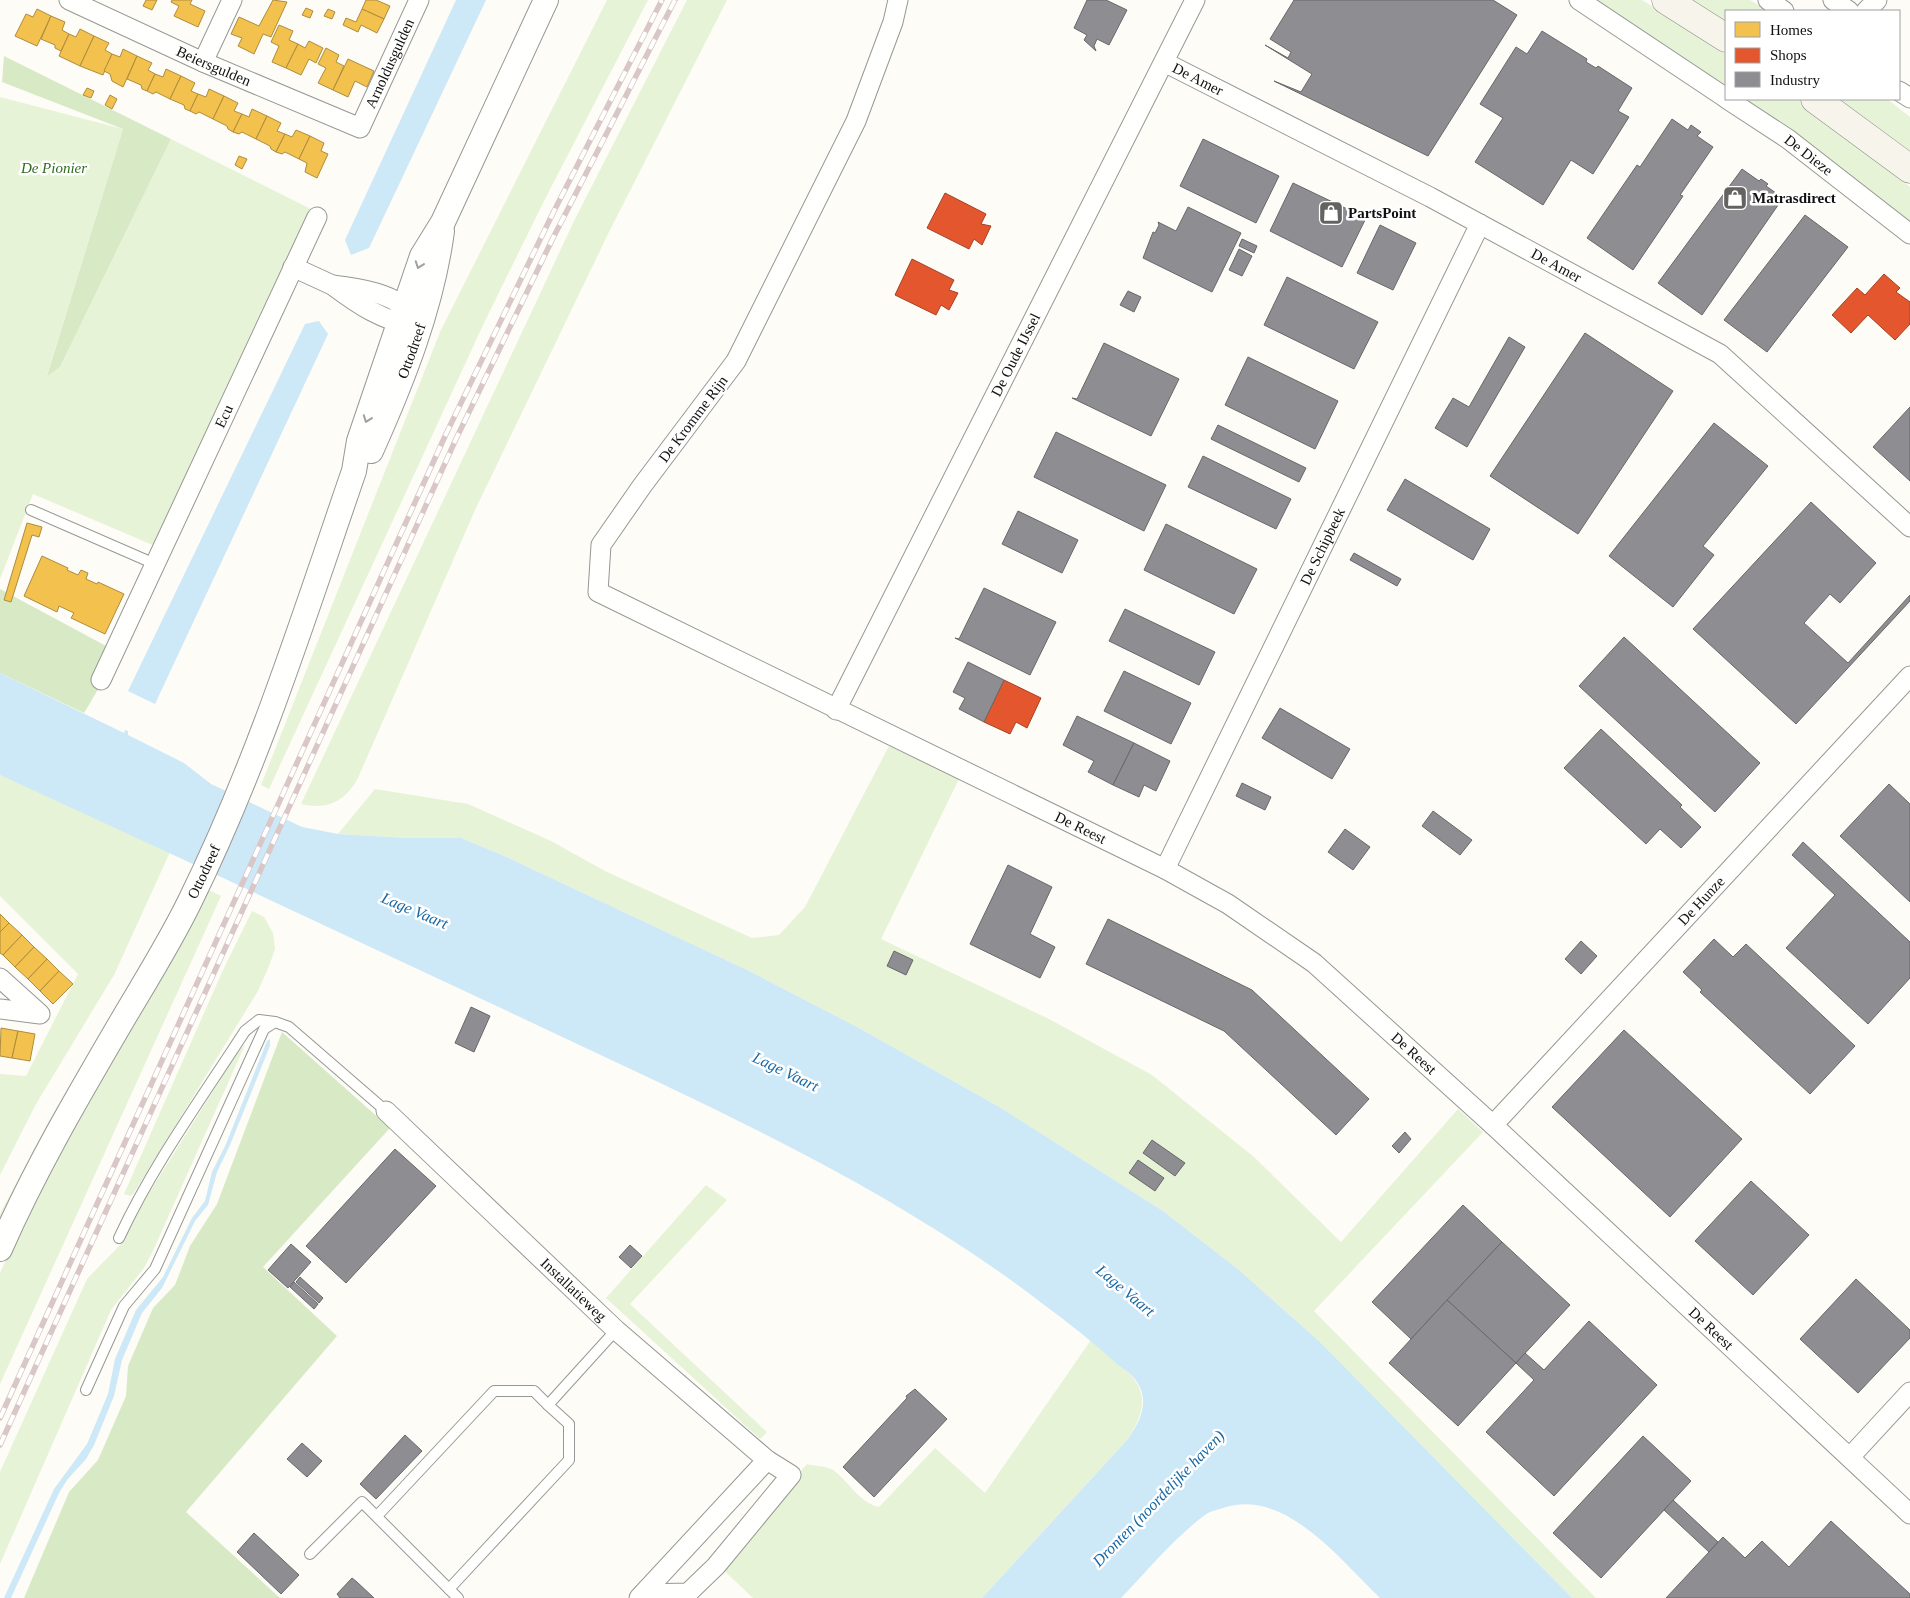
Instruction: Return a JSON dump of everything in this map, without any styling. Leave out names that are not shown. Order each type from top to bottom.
[{"type":"main road","points":[[1666,0],[1725,37]]},
{"type":"main road","points":[[1816,100],[1910,169]]},
{"type":"street","name":"Beiersgulden","points":[[69,0],[203,62],[360,128]]},
{"type":"street","points":[[203,62],[232,0]]},
{"type":"street","name":"Arnoldusgulden","points":[[360,128],[419,0]]},
{"type":"street","name":"Ottodreef","points":[[0,1249],[23,1197],[57,1133],[191,899],[252,760],[274,705],[354,471],[359,441],[408,318],[422,256],[443,222],[546,0]]},
{"type":"street","name":"De Kromme Rijn","points":[[836,710],[598,592],[601,545],[642,486],[736,361],[856,121],[893,22],[898,0]]},
{"type":"street","name":"De Oude IJssel","points":[[836,710],[1195,0]]},
{"type":"street","name":"De Dieze","points":[[1579,0],[1725,98]]},
{"type":"street","points":[[1768,0],[1783,10]]},
{"type":"street","points":[[1833,0],[1848,10]]},
{"type":"street","points":[[1867,10],[1877,0]]},
{"type":"street","name":"De Amer","points":[[1164,62],[1480,224],[1720,354],[1910,527]]},
{"type":"street","name":"De Dieze","points":[[1729,100],[1788,139],[1910,234]]},
{"type":"street","name":"Ecu","points":[[100,680],[317,217]]},
{"type":"street","name":"De Schipbeek","points":[[1165,869],[1480,224]]},
{"type":"street","points":[[294,267],[371,302]]},
{"type":"street","points":[[332,285],[356,288],[408,318]]},
{"type":"street","name":"De Hunze","points":[[1493,1125],[1910,676]]},
{"type":"street","name":"De Reest","points":[[836,710],[1165,869],[1228,904],[1314,963],[1493,1125],[1910,1514]]},
{"type":"street","points":[[0,978],[40,1014],[0,1009]]},
{"type":"street","name":"Installatieweg","points":[[386,1111],[616,1330],[767,1460],[791,1475],[716,1566],[688,1593],[641,1596]]},
{"type":"street","points":[[1850,1458],[1910,1392]]},
{"type":"street","name":"Installatieweg","points":[[641,1596],[767,1460]]},
{"type":"lane","points":[[30,510],[155,564]]},
{"type":"lane","points":[[119,1238],[137,1200],[159,1162],[245,1031],[258,1020],[275,1022],[289,1027],[386,1111]]},
{"type":"lane","points":[[86,1390],[124,1306],[155,1269],[264,1028],[275,1022]]},
{"type":"lane","points":[[548,1405],[616,1330]]},
{"type":"lane","points":[[377,1516],[494,1391],[534,1391],[569,1424],[569,1460],[449,1589]]},
{"type":"lane","points":[[310,1554],[362,1502],[458,1598]]},
{"type":"green space","points":[[607,0],[648,0],[544,201],[483,325],[269,789],[261,785],[440,332]]},
{"type":"green space","points":[[687,0],[727,0],[609,232],[475,510],[358,778],[347,793],[334,802],[319,806],[301,804],[575,219]]},
{"type":"green space","points":[[1581,0],[1642,0],[1725,53],[1725,91]]},
{"type":"green space","points":[[1687,0],[1750,0],[1766,10],[1725,10],[1725,24]]},
{"type":"green space","points":[[4,56],[171,139],[60,367],[47,376],[123,129],[2,82]]},
{"type":"green space","name":"De Pionier","points":[[0,97],[123,129],[47,375],[60,367],[171,139],[313,210],[155,546],[33,494],[0,579]]},
{"type":"green space","points":[[1738,100],[1799,100],[1822,115],[1910,187],[1910,231]]},
{"type":"green space","points":[[1837,100],[1888,100],[1910,117],[1910,156]]},
{"type":"green space","points":[[0,589],[108,647],[103,681],[84,713],[0,673]]},
{"type":"green space","points":[[889,746],[959,779],[881,939],[1049,1019],[1152,1075],[1254,1157],[1341,1242],[1458,1109],[1483,1132],[1314,1311],[1596,1598],[1572,1598],[1321,1343],[1239,1270],[1163,1211],[1001,1108],[859,1028],[747,970],[502,855],[461,838],[407,838],[338,834],[375,789],[468,804],[551,841],[605,871],[752,938],[779,935],[805,907]]},
{"type":"green space","points":[[0,775],[170,852],[114,975],[36,1104],[0,1175],[0,1074],[26,1076],[78,974],[0,896]]},
{"type":"green space","points":[[209,890],[221,896],[0,1384],[0,1273],[42,1182]]},
{"type":"green space","points":[[252,911],[264,917],[273,933],[275,949],[258,991],[134,1193],[130,1196],[124,1194],[223,970]]},
{"type":"green space","points":[[145,958],[0,1224],[0,1214],[47,1124]]},
{"type":"green space","points":[[282,1032],[390,1128],[263,1267],[337,1336],[186,1512],[280,1598],[24,1598],[69,1492],[98,1460],[126,1396],[128,1366],[153,1308],[175,1285],[190,1246],[217,1204]]},
{"type":"green space","points":[[245,1045],[152,1253],[144,1268],[111,1310],[0,1564],[0,1472],[87,1279],[124,1241],[134,1217],[237,1053]]},
{"type":"green space","points":[[706,1185],[727,1200],[630,1304],[767,1432],[760,1439],[606,1298]]},
{"type":"green space","points":[[1091,1340],[1128,1372],[1136,1382],[1141,1393],[1142,1406],[1138,1421],[1128,1439],[982,1598],[753,1598],[716,1563],[807,1464],[833,1470],[865,1501],[879,1507],[935,1448],[985,1493]]},
{"type":"water","points":[[456,0],[486,0],[369,248],[351,255],[345,240]]},
{"type":"water","points":[[319,321],[328,334],[155,704],[128,691],[305,324]]},
{"type":"water","points":[[0,673],[124,733],[125,730],[128,731],[128,735],[184,763],[211,784],[302,827],[338,834],[407,838],[461,838],[502,855],[747,970],[859,1028],[1001,1108],[1163,1211],[1239,1270],[1321,1343],[1572,1598],[1380,1598],[1329,1547],[1310,1531],[1289,1517],[1268,1508],[1246,1504],[1223,1508],[1205,1515],[1172,1544],[1121,1598],[982,1598],[1128,1439],[1140,1418],[1143,1404],[1141,1389],[1131,1375],[1062,1318],[986,1263],[868,1189],[807,1156],[682,1093],[0,775]]},
{"type":"water","points":[[270,1039],[270,1046],[230,1145],[217,1172],[208,1205],[195,1221],[162,1288],[142,1313],[122,1360],[114,1396],[94,1445],[86,1459],[67,1480],[59,1493],[11,1598],[4,1598],[54,1489],[87,1444],[108,1394],[115,1359],[136,1310],[163,1277],[192,1218],[205,1201],[212,1172],[226,1144],[267,1041]]},
{"type":"building: Homes","points":[[146,0],[157,0],[152,10],[143,6]]},
{"type":"building: Homes","points":[[172,0],[192,0],[190,4],[205,11],[198,27],[174,16],[179,6],[171,2]]},
{"type":"building: Homes","points":[[273,0],[287,2],[271,37],[263,34],[254,54],[238,46],[242,38],[231,34],[239,17],[259,26]]},
{"type":"building: Homes","points":[[366,0],[376,0],[390,6],[384,19],[362,9]]},
{"type":"building: Homes","points":[[306,8],[313,11],[310,18],[302,15]]},
{"type":"building: Homes","points":[[37,9],[51,16],[37,46],[15,36],[26,14],[33,17]]},
{"type":"building: Homes","points":[[328,9],[335,12],[332,19],[324,16]]},
{"type":"building: Homes","points":[[362,9],[384,19],[377,33],[361,25],[358,32],[343,25],[346,18],[356,22]]},
{"type":"building: Homes","points":[[51,16],[65,22],[62,30],[69,34],[61,51],[55,48],[55,45],[41,39]]},
{"type":"building: Homes","points":[[279,25],[293,31],[289,40],[298,44],[286,68],[272,62],[279,46],[271,42]]},
{"type":"building: Homes","points":[[80,29],[94,36],[80,66],[59,56],[69,34],[76,37]]},
{"type":"building: Homes","points":[[94,36],[109,43],[105,50],[112,54],[103,75],[80,66]]},
{"type":"building: Homes","points":[[309,41],[323,48],[316,63],[309,59],[301,75],[286,68],[298,44],[305,48]]},
{"type":"building: Homes","points":[[326,48],[339,55],[336,62],[344,66],[333,90],[318,83],[326,68],[318,64]]},
{"type":"building: Homes","points":[[123,49],[137,56],[123,87],[112,81],[110,74],[104,71],[112,54],[120,57]]},
{"type":"building: Homes","points":[[137,56],[152,63],[148,70],[155,74],[147,91],[142,89],[141,85],[127,79]]},
{"type":"building: Homes","points":[[348,59],[374,71],[367,87],[355,81],[348,97],[333,90]]},
{"type":"building: Homes","points":[[166,69],[181,76],[170,99],[156,92],[153,94],[147,91],[155,74],[163,77]]},
{"type":"building: Homes","points":[[181,76],[195,83],[191,91],[198,94],[190,111],[185,109],[184,105],[170,99]]},
{"type":"building: Homes","points":[[87,88],[94,91],[91,98],[83,95]]},
{"type":"building: Homes","points":[[209,89],[224,96],[213,119],[199,112],[196,114],[190,111],[198,94],[206,97]]},
{"type":"building: Homes","points":[[110,95],[117,99],[112,109],[105,105]]},
{"type":"building: Homes","points":[[224,96],[238,103],[234,111],[242,114],[233,132],[227,126],[213,119]]},
{"type":"building: Homes","points":[[252,109],[267,116],[256,139],[242,132],[239,134],[233,132],[242,114],[249,117]]},
{"type":"building: Homes","points":[[267,116],[281,123],[277,131],[285,134],[276,152],[270,146],[256,139]]},
{"type":"building: Homes","points":[[296,130],[310,136],[299,159],[285,152],[282,154],[276,152],[285,134],[292,137]]},
{"type":"building: Homes","points":[[310,136],[324,143],[321,151],[328,154],[317,178],[305,172],[307,163],[299,159]]},
{"type":"building: Homes","points":[[239,156],[247,159],[242,169],[235,165]]},
{"type":"building: Homes","points":[[27,523],[42,527],[39,537],[32,535],[11,602],[4,600]]},
{"type":"building: Homes","points":[[42,556],[68,568],[67,570],[78,575],[81,570],[88,573],[86,579],[97,584],[98,582],[124,594],[105,634],[71,618],[74,613],[59,606],[57,612],[24,596]]},
{"type":"building: Homes","points":[[0,914],[9,923],[0,932]]},
{"type":"building: Homes","points":[[9,923],[22,935],[3,955],[0,953],[0,932]]},
{"type":"building: Homes","points":[[22,935],[34,947],[15,967],[3,955]]},
{"type":"building: Homes","points":[[34,947],[47,959],[28,979],[15,967]]},
{"type":"building: Homes","points":[[47,959],[59,971],[40,991],[28,979]]},
{"type":"building: Homes","points":[[59,971],[73,984],[53,1004],[40,991]]},
{"type":"building: Homes","points":[[1,1028],[18,1031],[12,1058],[0,1056]]},
{"type":"building: Homes","points":[[18,1031],[35,1034],[30,1061],[12,1058]]},
{"type":"building: Shops","points":[[945,193],[986,214],[981,224],[991,226],[982,245],[974,239],[969,249],[927,228]]},
{"type":"building: Shops","points":[[912,259],[954,280],[949,290],[958,293],[949,310],[941,305],[936,315],[895,295]]},
{"type":"building: Shops","points":[[1884,274],[1900,288],[1896,292],[1910,302],[1910,324],[1895,340],[1868,315],[1851,333],[1832,315],[1857,288],[1865,295]]},
{"type":"building: Shops","points":[[1004,680],[1041,698],[1027,728],[1016,722],[1010,734],[984,722]]},
{"type":"building: Industry","points":[[1087,0],[1106,0],[1127,10],[1109,45],[1097,39],[1094,46],[1096,51],[1084,40],[1087,35],[1074,28]]},
{"type":"building: Industry","points":[[1294,0],[1493,0],[1517,15],[1428,156],[1274,81],[1301,92],[1312,74],[1265,45],[1288,58],[1291,52],[1270,39]]},
{"type":"building: Industry","points":[[1542,31],[1587,59],[1586,62],[1596,68],[1598,66],[1632,88],[1618,111],[1629,117],[1593,174],[1571,160],[1543,205],[1475,162],[1503,118],[1480,104],[1516,47],[1527,54]]},
{"type":"building: Industry","points":[[1672,119],[1688,130],[1691,125],[1701,132],[1697,136],[1713,147],[1680,195],[1683,196],[1633,270],[1587,238],[1637,165],[1640,167]]},
{"type":"building: Industry","points":[[1203,139],[1279,176],[1256,223],[1180,186]]},
{"type":"building: Industry","points":[[1742,169],[1759,181],[1761,179],[1768,184],[1766,186],[1783,198],[1702,315],[1658,283]]},
{"type":"building: Industry","points":[[1293,183],[1366,218],[1342,267],[1270,231]]},
{"type":"building: Industry","points":[[1188,207],[1241,233],[1212,292],[1143,258],[1153,232],[1155,233],[1159,225],[1158,222],[1176,231]]},
{"type":"building: Industry","points":[[1805,215],[1848,247],[1767,352],[1724,320]]},
{"type":"building: Industry","points":[[1380,225],[1416,243],[1393,290],[1357,273]]},
{"type":"building: Industry","points":[[1242,239],[1257,246],[1254,253],[1239,246]]},
{"type":"building: Industry","points":[[1239,249],[1252,256],[1242,276],[1229,270]]},
{"type":"building: Industry","points":[[1287,277],[1378,322],[1354,369],[1264,325]]},
{"type":"building: Industry","points":[[1128,291],[1141,297],[1134,312],[1120,305]]},
{"type":"building: Industry","points":[[1585,333],[1673,391],[1578,534],[1490,476]]},
{"type":"building: Industry","points":[[1509,337],[1525,347],[1467,447],[1435,428],[1453,398],[1469,407]]},
{"type":"building: Industry","points":[[1104,343],[1179,379],[1151,436],[1072,398],[1077,399]]},
{"type":"building: Industry","points":[[1248,357],[1338,401],[1315,449],[1225,405]]},
{"type":"building: Industry","points":[[1910,407],[1910,481],[1873,447]]},
{"type":"building: Industry","points":[[1714,423],[1768,466],[1703,546],[1714,555],[1673,607],[1609,556]]},
{"type":"building: Industry","points":[[1218,425],[1306,468],[1299,482],[1211,439]]},
{"type":"building: Industry","points":[[1056,432],[1166,485],[1144,531],[1034,477]]},
{"type":"building: Industry","points":[[1203,456],[1291,499],[1276,529],[1188,487]]},
{"type":"building: Industry","points":[[1405,479],[1490,529],[1473,560],[1387,510]]},
{"type":"building: Industry","points":[[1811,502],[1876,563],[1840,603],[1830,594],[1804,623],[1848,663],[1910,595],[1910,601],[1796,724],[1693,629]]},
{"type":"building: Industry","points":[[1018,511],[1078,540],[1062,573],[1002,544]]},
{"type":"building: Industry","points":[[1166,524],[1257,569],[1234,614],[1144,570]]},
{"type":"building: Industry","points":[[1354,553],[1401,579],[1397,586],[1350,560]]},
{"type":"building: Industry","points":[[984,588],[1056,622],[1030,675],[955,638],[959,639]]},
{"type":"building: Industry","points":[[1125,609],[1215,652],[1199,685],[1109,641]]},
{"type":"building: Industry","points":[[1624,637],[1760,763],[1715,812],[1579,686]]},
{"type":"building: Industry","points":[[968,662],[1004,680],[984,722],[959,709],[965,698],[953,692]]},
{"type":"building: Industry","points":[[1124,671],[1191,703],[1171,744],[1104,711]]},
{"type":"building: Industry","points":[[1280,708],[1350,749],[1332,779],[1262,738]]},
{"type":"building: Industry","points":[[1077,716],[1134,743],[1113,785],[1088,772],[1094,761],[1063,745]]},
{"type":"building: Industry","points":[[1601,729],[1682,805],[1680,807],[1701,827],[1681,848],[1660,829],[1646,844],[1564,768]]},
{"type":"building: Industry","points":[[1134,743],[1170,761],[1156,791],[1144,785],[1139,797],[1113,785]]},
{"type":"building: Industry","points":[[1242,783],[1271,797],[1265,810],[1236,796]]},
{"type":"building: Industry","points":[[1889,784],[1910,804],[1910,902],[1840,836]]},
{"type":"building: Industry","points":[[1433,811],[1472,840],[1460,855],[1422,826]]},
{"type":"building: Industry","points":[[1345,829],[1370,847],[1353,870],[1328,852]]},
{"type":"building: Industry","points":[[1803,842],[1910,942],[1910,978],[1868,1024],[1786,948],[1835,895],[1792,855]]},
{"type":"building: Industry","points":[[1008,865],[1052,887],[1030,934],[1055,947],[1040,978],[970,944]]},
{"type":"building: Industry","points":[[1108,919],[1252,990],[1369,1099],[1336,1135],[1224,1031],[1086,964]]},
{"type":"building: Industry","points":[[1714,939],[1733,957],[1746,944],[1855,1046],[1810,1094],[1700,992],[1702,990],[1683,972]]},
{"type":"building: Industry","points":[[1581,941],[1597,956],[1581,974],[1565,959]]},
{"type":"building: Industry","points":[[894,951],[913,960],[906,975],[887,966]]},
{"type":"building: Industry","points":[[471,1007],[490,1016],[474,1052],[455,1043]]},
{"type":"building: Industry","points":[[1624,1030],[1742,1139],[1670,1217],[1552,1107]]},
{"type":"building: Industry","points":[[1405,1132],[1411,1139],[1399,1153],[1392,1146]]},
{"type":"building: Industry","points":[[1152,1140],[1185,1163],[1175,1176],[1143,1153]]},
{"type":"building: Industry","points":[[395,1149],[436,1186],[346,1283],[306,1246]]},
{"type":"building: Industry","points":[[1138,1160],[1164,1178],[1155,1191],[1129,1173]]},
{"type":"building: Industry","points":[[1751,1181],[1809,1235],[1753,1295],[1695,1241]]},
{"type":"building: Industry","points":[[1463,1205],[1502,1242],[1411,1339],[1372,1302]]},
{"type":"building: Industry","points":[[1502,1242],[1570,1305],[1516,1363],[1447,1300]]},
{"type":"building: Industry","points":[[291,1244],[311,1262],[288,1288],[268,1270]]},
{"type":"building: Industry","points":[[630,1245],[642,1256],[631,1268],[619,1257]]},
{"type":"building: Industry","points":[[300,1277],[323,1298],[319,1303],[296,1282]]},
{"type":"building: Industry","points":[[1856,1279],[1910,1330],[1910,1338],[1858,1393],[1800,1339]]},
{"type":"building: Industry","points":[[294,1282],[318,1304],[314,1309],[290,1287]]},
{"type":"building: Industry","points":[[1447,1300],[1516,1363],[1458,1426],[1389,1363]]},
{"type":"building: Industry","points":[[1589,1321],[1657,1385],[1554,1496],[1486,1432],[1534,1380],[1516,1363],[1525,1353],[1544,1370]]},
{"type":"building: Industry","points":[[915,1389],[947,1419],[874,1497],[843,1467],[907,1398],[906,1396]]},
{"type":"building: Industry","points":[[405,1435],[422,1451],[376,1499],[360,1484]]},
{"type":"building: Industry","points":[[1643,1436],[1691,1481],[1601,1578],[1553,1533]]},
{"type":"building: Industry","points":[[302,1443],[322,1461],[307,1477],[287,1459]]},
{"type":"building: Industry","points":[[1673,1500],[1718,1542],[1709,1552],[1664,1510]]},
{"type":"building: Industry","points":[[1831,1521],[1910,1594],[1910,1598],[1666,1598],[1723,1537],[1745,1558],[1762,1541],[1789,1567]]},
{"type":"building: Industry","points":[[254,1533],[299,1575],[281,1594],[237,1552]]},
{"type":"building: Industry","points":[[352,1578],[374,1598],[340,1598],[337,1594]]},
{"type":"railway","points":[[0,1418],[446,434],[553,213],[662,0]]},
{"type":"railway","points":[[0,1445],[456,439],[553,238],[675,0]]},
{"type":"place","name":"Matrasdirect","points":[[1735,198]]},
{"type":"place","name":"PartsPoint","points":[[1331,213]]},
{"type":"water label","name":"Lage Vaart","points":[[415,910]]},
{"type":"water label","name":"Lage Vaart","points":[[786,1071]]},
{"type":"water label","name":"Lage Vaart","points":[[1126,1290]]},
{"type":"water label","name":"Dronten (noordelijke haven)","points":[[1158,1498]]}]
